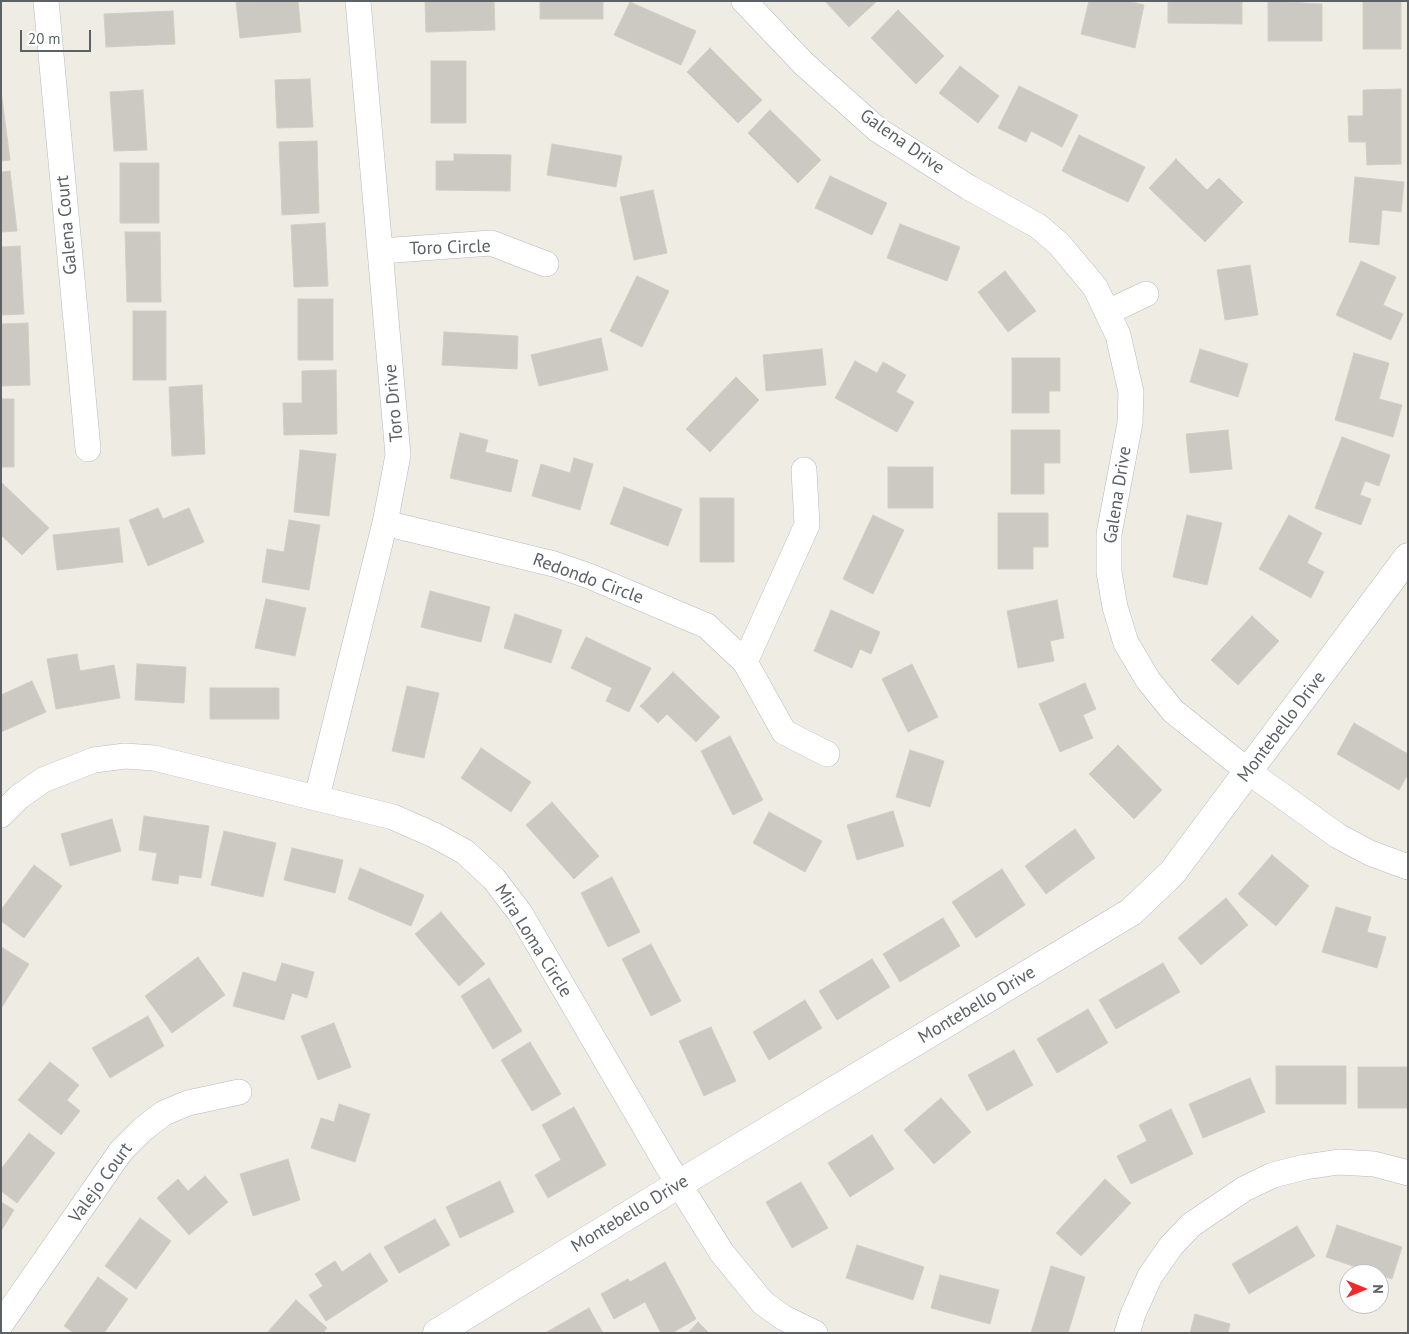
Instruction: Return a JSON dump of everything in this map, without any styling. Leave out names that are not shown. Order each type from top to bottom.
[{"type":"street","name":"Galena Court","points":[[46,1],[88,449]]},
{"type":"street","name":"Toro Drive","points":[[317,797],[386,523],[398,455],[358,1]]},
{"type":"street","name":"Galena Drive","points":[[744,1],[804,64],[878,130],[968,187],[1038,226],[1059,244],[1096,287],[1118,335],[1131,392],[1130,423],[1109,534],[1109,572],[1115,607],[1126,643],[1155,688],[1173,711],[1249,772],[1338,836],[1370,853],[1408,867]]},
{"type":"street","name":"Toro Circle","points":[[381,251],[491,243],[546,264]]},
{"type":"street","points":[[1108,312],[1146,294]]},
{"type":"street","points":[[745,662],[807,525],[804,470]]},
{"type":"street","name":"Redondo Circle","points":[[386,523],[554,564],[589,576],[707,626],[745,662],[784,732],[827,754]]},
{"type":"street","name":"Montebello Drive","points":[[436,1333],[679,1184],[1131,912],[1172,873],[1408,557]]},
{"type":"street","name":"Mira Loma Circle","points":[[1,815],[19,797],[43,780],[94,760],[126,756],[154,758],[393,817],[434,835],[465,852],[494,879],[520,913],[722,1254],[763,1303],[784,1318],[814,1333]]},
{"type":"street","name":"Valejo Court","points":[[1,1324],[122,1151],[132,1140],[164,1114],[188,1103],[238,1092]]},
{"type":"street","points":[[1127,1333],[1133,1314],[1150,1276],[1171,1246],[1191,1225],[1244,1189],[1289,1171],[1339,1162],[1374,1164],[1408,1173]]},
{"type":"building","points":[[298,1],[301,32],[240,38],[236,2]]},
{"type":"building","points":[[425,1],[494,1],[495,30],[426,32]]},
{"type":"building","points":[[540,1],[603,1],[603,19],[540,19]]},
{"type":"building","points":[[825,1],[877,1],[849,27]]},
{"type":"building","points":[[1089,1],[1128,1],[1144,5],[1135,48],[1081,34]]},
{"type":"building","points":[[1168,1],[1242,1],[1242,24],[1168,23]]},
{"type":"building","points":[[1268,1],[1322,4],[1322,41],[1268,41]]},
{"type":"building","points":[[1363,1],[1401,1],[1401,49],[1363,49]]},
{"type":"building","points":[[630,2],[696,31],[681,65],[614,35]]},
{"type":"building","points":[[898,10],[944,56],[916,84],[871,38]]},
{"type":"building","points":[[173,11],[175,44],[106,47],[104,14]]},
{"type":"building","points":[[710,48],[762,100],[738,123],[687,72]]},
{"type":"building","points":[[431,61],[466,61],[466,123],[431,123]]},
{"type":"building","points":[[960,66],[999,96],[978,123],[939,93]]},
{"type":"building","points":[[310,79],[313,127],[277,128],[275,80]]},
{"type":"building","points":[[1019,86],[1078,115],[1062,147],[1031,131],[1026,142],[998,128]]},
{"type":"building","points":[[1401,89],[1401,164],[1367,165],[1366,142],[1349,142],[1348,116],[1363,116],[1363,90]]},
{"type":"building","points":[[1,90],[10,160],[1,161]]},
{"type":"building","points":[[143,90],[147,150],[114,151],[110,92]]},
{"type":"building","points":[[770,110],[821,160],[798,183],[748,133]]},
{"type":"building","points":[[1079,135],[1145,167],[1128,202],[1062,171]]},
{"type":"building","points":[[317,141],[319,213],[282,215],[279,142]]},
{"type":"building","points":[[552,144],[622,156],[616,187],[547,175]]},
{"type":"building","points":[[454,154],[511,155],[510,191],[436,190],[436,161],[454,161]]},
{"type":"building","points":[[1176,159],[1207,190],[1219,178],[1243,202],[1205,242],[1149,188]]},
{"type":"building","points":[[120,163],[159,163],[159,223],[120,223]]},
{"type":"building","points":[[10,171],[17,231],[1,232],[1,172]]},
{"type":"building","points":[[830,176],[887,203],[872,235],[815,208]]},
{"type":"building","points":[[1355,177],[1404,182],[1401,212],[1382,210],[1379,245],[1349,242]]},
{"type":"building","points":[[653,190],[667,253],[634,260],[620,197]]},
{"type":"building","points":[[325,223],[328,286],[294,287],[291,225]]},
{"type":"building","points":[[900,224],[960,247],[947,281],[887,258]]},
{"type":"building","points":[[125,232],[160,232],[161,302],[127,302]]},
{"type":"building","points":[[20,246],[24,314],[1,315],[1,247]]},
{"type":"building","points":[[1361,261],[1396,277],[1383,305],[1403,314],[1391,340],[1336,315]]},
{"type":"building","points":[[1250,265],[1258,315],[1225,320],[1217,270]]},
{"type":"building","points":[[1005,271],[1036,311],[1008,332],[978,292]]},
{"type":"building","points":[[637,276],[669,291],[642,347],[610,331]]},
{"type":"building","points":[[298,299],[333,299],[333,360],[298,360]]},
{"type":"building","points":[[133,311],[166,311],[166,380],[133,380]]},
{"type":"building","points":[[28,323],[30,385],[1,386],[1,324]]},
{"type":"building","points":[[444,332],[518,336],[517,369],[442,365]]},
{"type":"building","points":[[601,338],[608,370],[539,386],[531,355]]},
{"type":"building","points":[[822,349],[826,385],[766,391],[763,355]]},
{"type":"building","points":[[1200,349],[1248,364],[1238,397],[1190,382]]},
{"type":"building","points":[[1354,353],[1389,363],[1379,399],[1402,405],[1393,437],[1335,420]]},
{"type":"building","points":[[1012,358],[1060,358],[1060,391],[1049,391],[1049,413],[1012,413]]},
{"type":"building","points":[[855,361],[877,373],[883,362],[906,375],[896,392],[914,402],[897,432],[835,398]]},
{"type":"building","points":[[336,370],[337,434],[284,435],[283,403],[302,403],[302,371]]},
{"type":"building","points":[[736,377],[759,400],[710,452],[686,429]]},
{"type":"building","points":[[202,385],[205,454],[172,456],[169,387]]},
{"type":"building","points":[[1,399],[14,399],[14,467],[1,467]]},
{"type":"building","points":[[1011,430],[1060,430],[1060,463],[1044,463],[1044,494],[1011,494]]},
{"type":"building","points":[[1228,430],[1232,469],[1190,473],[1186,434]]},
{"type":"building","points":[[460,433],[488,440],[485,452],[518,460],[511,492],[450,478]]},
{"type":"building","points":[[1342,437],[1390,455],[1379,486],[1365,481],[1360,495],[1371,499],[1361,525],[1315,508]]},
{"type":"building","points":[[300,450],[336,454],[329,516],[294,512]]},
{"type":"building","points":[[574,458],[593,464],[580,510],[532,496],[541,464],[570,473]]},
{"type":"building","points":[[888,467],[933,467],[933,508],[888,508]]},
{"type":"building","points":[[1,482],[49,528],[22,555],[1,535]]},
{"type":"building","points":[[624,487],[682,509],[668,546],[610,524]]},
{"type":"building","points":[[700,498],[734,498],[734,562],[700,562]]},
{"type":"building","points":[[158,508],[163,519],[189,508],[204,542],[148,566],[129,520]]},
{"type":"building","points":[[998,513],[1048,513],[1048,547],[1033,547],[1033,569],[998,569]]},
{"type":"building","points":[[873,515],[904,530],[873,594],[843,579]]},
{"type":"building","points":[[1187,515],[1222,523],[1207,585],[1173,577]]},
{"type":"building","points":[[1289,515],[1322,533],[1307,563],[1324,572],[1311,598],[1259,569]]},
{"type":"building","points":[[289,520],[320,525],[309,590],[262,582],[267,549],[284,552]]},
{"type":"building","points":[[119,528],[123,562],[57,570],[53,535]]},
{"type":"building","points":[[430,591],[490,607],[481,642],[421,627]]},
{"type":"building","points":[[266,599],[306,608],[295,656],[255,648]]},
{"type":"building","points":[[1057,600],[1064,638],[1050,641],[1054,661],[1018,668],[1007,611]]},
{"type":"building","points":[[831,610],[880,632],[871,654],[860,649],[852,668],[814,651]]},
{"type":"building","points":[[515,614],[562,630],[551,663],[504,648]]},
{"type":"building","points":[[1252,616],[1279,641],[1238,685],[1211,660]]},
{"type":"building","points":[[586,637],[651,668],[629,712],[606,701],[612,688],[571,668]]},
{"type":"building","points":[[77,654],[80,671],[114,665],[120,698],[56,709],[47,659]]},
{"type":"building","points":[[137,664],[186,667],[184,703],[135,700]]},
{"type":"building","points":[[912,664],[938,717],[908,732],[882,679]]},
{"type":"building","points":[[673,672],[720,717],[696,742],[667,714],[658,723],[640,706]]},
{"type":"building","points":[[32,681],[46,712],[1,732],[1,695]]},
{"type":"building","points":[[1085,683],[1096,709],[1083,715],[1093,738],[1060,752],[1039,704]]},
{"type":"building","points":[[407,686],[439,693],[424,758],[392,751]]},
{"type":"building","points":[[210,688],[279,688],[279,719],[210,719]]},
{"type":"building","points":[[1354,723],[1408,754],[1408,774],[1399,790],[1337,754]]},
{"type":"building","points":[[730,736],[763,800],[733,815],[701,751]]},
{"type":"building","points":[[1118,745],[1162,790],[1134,819],[1089,774]]},
{"type":"building","points":[[481,748],[531,782],[511,812],[461,778]]},
{"type":"building","points":[[910,750],[944,761],[930,807],[896,797]]},
{"type":"building","points":[[552,802],[599,856],[574,879],[526,825]]},
{"type":"building","points":[[893,811],[904,846],[857,860],[847,825]]},
{"type":"building","points":[[769,812],[822,841],[805,872],[753,843]]},
{"type":"building","points":[[144,816],[209,826],[201,878],[179,875],[178,884],[152,880],[157,853],[139,850]]},
{"type":"building","points":[[112,819],[121,851],[70,866],[61,834]]},
{"type":"building","points":[[1075,829],[1095,858],[1046,894],[1025,866]]},
{"type":"building","points":[[224,831],[276,843],[263,897],[211,885]]},
{"type":"building","points":[[292,848],[343,860],[335,893],[284,880]]},
{"type":"building","points":[[1272,855],[1309,886],[1276,926],[1238,894]]},
{"type":"building","points":[[34,865],[62,886],[24,938],[1,921],[1,910]]},
{"type":"building","points":[[360,868],[424,895],[411,926],[348,899]]},
{"type":"building","points":[[1002,869],[1025,905],[976,938],[952,902]]},
{"type":"building","points":[[612,877],[640,932],[608,947],[581,893]]},
{"type":"building","points":[[1226,898],[1248,925],[1201,965],[1178,938]]},
{"type":"building","points":[[1336,907],[1371,917],[1367,932],[1386,937],[1377,968],[1322,952]]},
{"type":"building","points":[[441,912],[485,964],[459,986],[415,934]]},
{"type":"building","points":[[943,918],[960,946],[900,982],[883,954]]},
{"type":"building","points":[[651,944],[681,1001],[651,1016],[622,959]]},
{"type":"building","points":[[1,947],[29,964],[2,1007],[1,1007]]},
{"type":"building","points":[[198,957],[225,995],[172,1033],[145,996]]},
{"type":"building","points":[[872,959],[890,987],[837,1020],[819,991]]},
{"type":"building","points":[[282,963],[314,972],[307,998],[292,993],[284,1020],[233,1006],[243,972],[276,982]]},
{"type":"building","points":[[1163,963],[1180,992],[1116,1029],[1099,1000]]},
{"type":"building","points":[[489,978],[522,1031],[493,1049],[461,996]]},
{"type":"building","points":[[805,1000],[822,1028],[769,1060],[753,1032]]},
{"type":"building","points":[[1088,1009],[1108,1043],[1057,1073],[1037,1039]]},
{"type":"building","points":[[148,1016],[164,1046],[110,1078],[92,1048]]},
{"type":"building","points":[[334,1023],[351,1067],[318,1080],[301,1036]]},
{"type":"building","points":[[711,1027],[736,1081],[704,1096],[679,1041]]},
{"type":"building","points":[[530,1042],[561,1094],[532,1111],[501,1060]]},
{"type":"building","points":[[1014,1050],[1033,1085],[987,1111],[968,1075]]},
{"type":"building","points":[[50,1062],[79,1085],[67,1100],[80,1111],[61,1135],[18,1100]]},
{"type":"building","points":[[1276,1066],[1346,1066],[1346,1104],[1276,1104]]},
{"type":"building","points":[[1358,1067],[1408,1067],[1408,1108],[1358,1108]]},
{"type":"building","points":[[1250,1078],[1265,1112],[1203,1138],[1189,1104]]},
{"type":"building","points":[[941,1098],[971,1132],[934,1164],[904,1130]]},
{"type":"building","points":[[339,1104],[370,1114],[355,1162],[311,1148],[321,1118],[334,1122]]},
{"type":"building","points":[[574,1107],[606,1165],[548,1198],[535,1175],[561,1160],[542,1125]]},
{"type":"building","points":[[1171,1109],[1193,1154],[1131,1184],[1117,1156],[1147,1141],[1139,1125]]},
{"type":"building","points":[[29,1133],[55,1153],[17,1203],[1,1191],[1,1169]]},
{"type":"building","points":[[872,1135],[894,1169],[850,1197],[828,1163]]},
{"type":"building","points":[[288,1159],[300,1200],[253,1216],[240,1174]]},
{"type":"building","points":[[205,1176],[228,1202],[189,1235],[157,1198],[178,1179],[188,1191]]},
{"type":"building","points":[[1105,1179],[1131,1203],[1081,1256],[1056,1233]]},
{"type":"building","points":[[500,1181],[514,1212],[460,1238],[446,1207]]},
{"type":"building","points":[[801,1182],[828,1228],[792,1248],[766,1202]]},
{"type":"building","points":[[1,1202],[14,1210],[1,1231]]},
{"type":"building","points":[[140,1218],[171,1241],[136,1289],[105,1266]]},
{"type":"building","points":[[435,1219],[450,1245],[399,1273],[384,1247]]},
{"type":"building","points":[[1337,1225],[1402,1247],[1392,1279],[1389,1278],[1389,1264],[1347,1264],[1326,1257]]},
{"type":"building","points":[[1297,1226],[1315,1256],[1249,1294],[1232,1264]]},
{"type":"building","points":[[857,1245],[924,1267],[913,1300],[846,1278]]},
{"type":"building","points":[[370,1253],[388,1281],[326,1321],[309,1295],[323,1286],[315,1274],[335,1261],[342,1272]]},
{"type":"building","points":[[665,1262],[696,1319],[672,1333],[661,1333],[645,1302],[614,1319],[601,1294],[628,1279],[630,1282]]},
{"type":"building","points":[[1051,1266],[1085,1277],[1068,1333],[1031,1333]]},
{"type":"building","points":[[940,1275],[999,1290],[990,1324],[931,1308]]},
{"type":"building","points":[[98,1277],[128,1299],[104,1333],[74,1333],[64,1326]]},
{"type":"building","points":[[296,1300],[327,1328],[323,1333],[267,1333]]},
{"type":"building","points":[[589,1308],[603,1333],[545,1333]]},
{"type":"building","points":[[1195,1314],[1230,1324],[1228,1333],[1190,1333]]},
{"type":"building","points":[[698,1322],[709,1333],[688,1333]]}]
